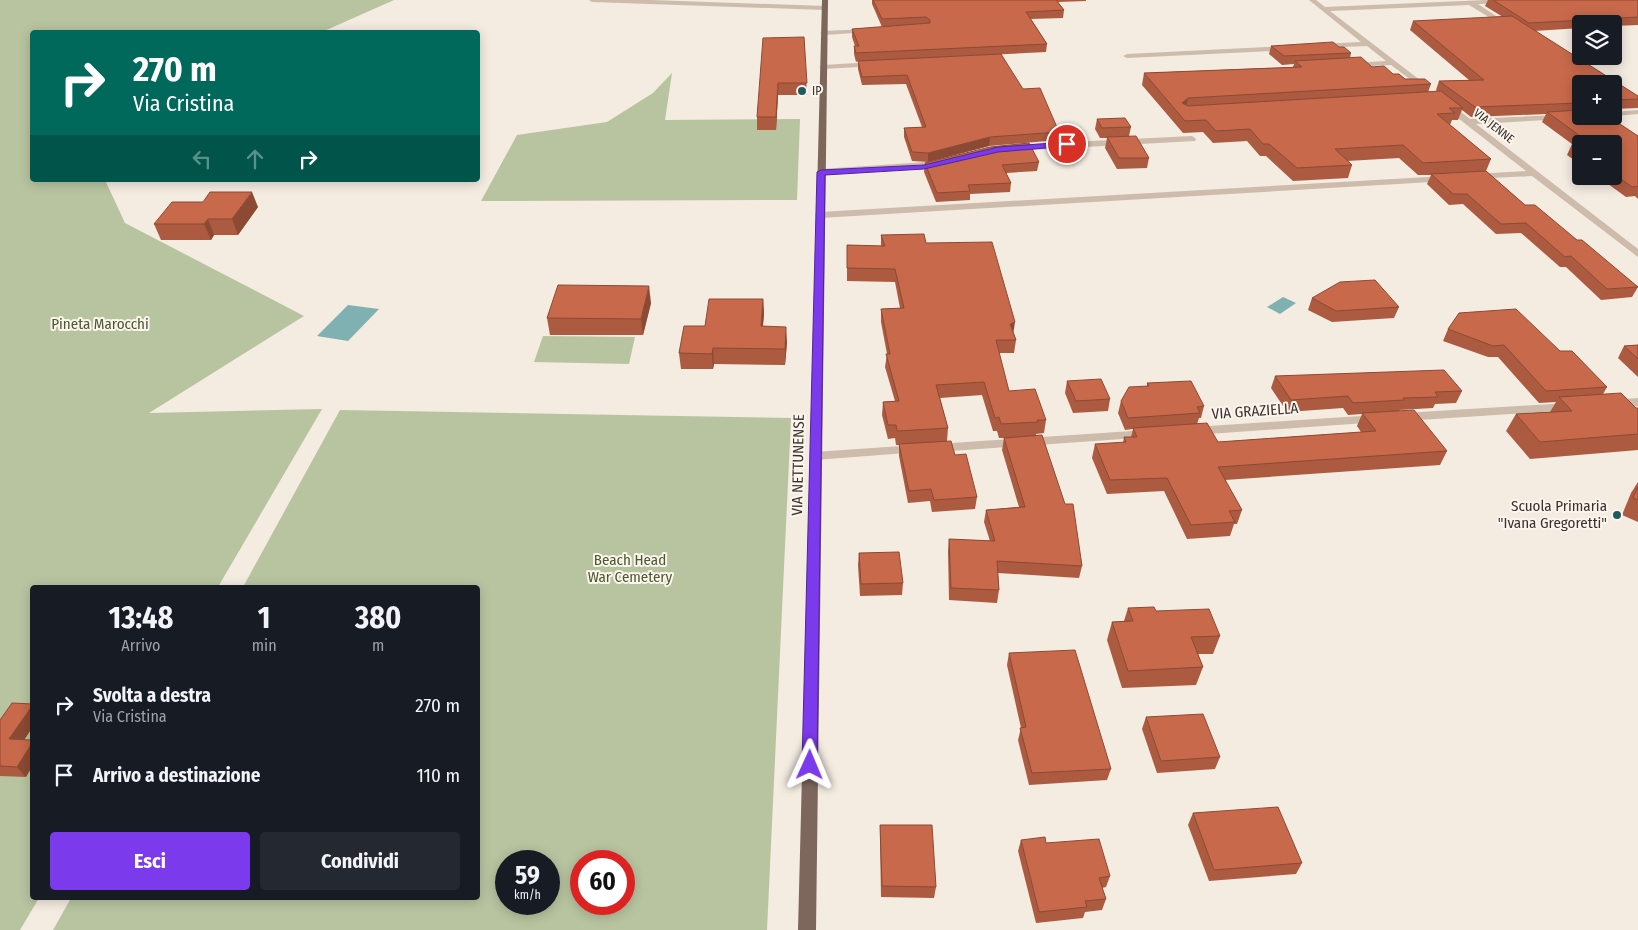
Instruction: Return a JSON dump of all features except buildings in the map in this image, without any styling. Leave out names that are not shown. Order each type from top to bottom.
[{"type":"main road","name":"VIA NETTUNENSE","points":[[807,930],[814,456],[825,4]]},
{"type":"street","points":[[592,0],[825,4]]},
{"type":"street","points":[[1312,0],[1431,93]]},
{"type":"street","points":[[1324,9],[1533,0]]},
{"type":"street","points":[[1472,3],[1500,21],[1482,22]]},
{"type":"street","points":[[824,33],[879,31]]},
{"type":"street","points":[[1310,47],[1368,44]]},
{"type":"street","points":[[1127,56],[1300,47]]},
{"type":"street","points":[[1343,66],[1393,63]]},
{"type":"street","points":[[823,67],[881,64]]},
{"type":"street","name":"VIA JENNE","points":[[1439,99],[1638,254]]},
{"type":"street","points":[[1622,113],[1638,112]]},
{"type":"street","points":[[1469,122],[1572,116]]},
{"type":"street","points":[[1004,149],[1192,139]]},
{"type":"street","points":[[821,172],[924,167],[950,162]]},
{"type":"street","points":[[820,215],[1534,173]]},
{"type":"street","points":[[1598,405],[1638,402]]},
{"type":"street","name":"VIA GRAZIELLA","points":[[1182,432],[1578,406]]},
{"type":"street","points":[[814,456],[1162,433]]},
{"type":"green space","name":"Pineta Marocchi","points":[[0,0],[394,0],[326,30],[30,30],[30,182],[106,182],[125,223],[304,316],[149,413],[322,409],[219,585],[30,585],[30,900],[38,900],[20,930],[0,930]]},
{"type":"green space","points":[[672,73],[665,120],[800,119],[797,200],[481,201],[517,135],[607,122],[653,93]]},
{"type":"green space","points":[[543,336],[635,337],[629,364],[534,362]]},
{"type":"green space","name":"Beach Head War Cemetery","points":[[340,410],[791,418],[767,930],[53,930],[70,900],[480,900],[480,585],[244,585]]},
{"type":"water","points":[[1283,297],[1296,303],[1280,314],[1267,307]]},
{"type":"water","points":[[348,305],[379,309],[348,341],[317,336]]},
{"type":"place","name":"IP","points":[[802,91]]},
{"type":"place","name":"Scuola Primaria \"Ivana Gregoretti\"","points":[[1617,515]]},
{"type":"route","points":[[810,765],[814,456],[821,172],[924,167],[944,164],[998,150],[1067,144]]}]
